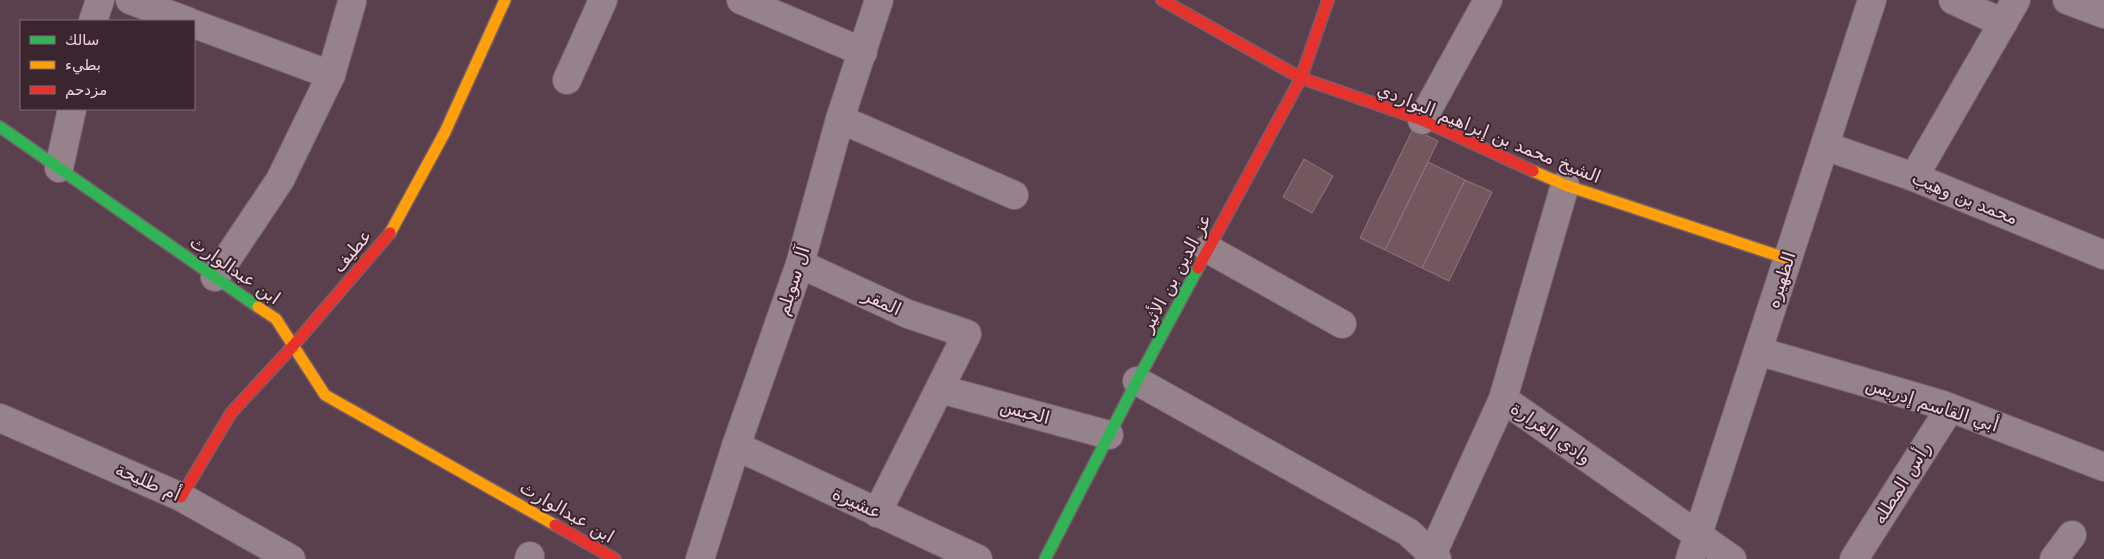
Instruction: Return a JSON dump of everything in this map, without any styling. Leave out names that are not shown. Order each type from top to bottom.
[{"type":"street","points":[[93,20],[100,0]]},
{"type":"street","points":[[130,0],[184,20]]},
{"type":"street","name":"عطيف","points":[[181,497],[231,413],[293,346],[389,235],[445,132],[505,0]]},
{"type":"street","points":[[567,80],[603,0]]},
{"type":"street","points":[[741,0],[863,52]]},
{"type":"street","name":"آل سويلم","points":[[700,559],[736,446],[800,264],[840,119],[879,0]]},
{"type":"street","name":"الشيخ محمد بن إبراهيم البواردي","points":[[1162,0],[1301,78],[1422,120],[1564,185],[1788,259]]},
{"type":"street","name":"عز الدين بن الأثير","points":[[1045,559],[1137,381],[1301,78],[1328,0]]},
{"type":"street","points":[[1422,120],[1488,0]]},
{"type":"street","name":"الظهيره","points":[[1694,548],[1872,0]]},
{"type":"street","points":[[1914,177],[2010,11],[1953,0]]},
{"type":"street","points":[[2067,0],[2104,14]]},
{"type":"street","points":[[215,277],[280,180],[331,75],[352,2]]},
{"type":"street","points":[[195,24],[331,75]]},
{"type":"street","points":[[58,168],[72,110]]},
{"type":"street","points":[[840,119],[1014,195]]},
{"type":"street","name":"ابن عبدالوارث","points":[[0,127],[276,319],[325,395],[615,559]]},
{"type":"street","name":"محمد بن وهيب","points":[[1825,146],[1914,177],[2104,255]]},
{"type":"street","name":"وادي الغرارة","points":[[1564,185],[1504,399],[1694,548],[1732,559]]},
{"type":"street","points":[[1208,249],[1342,324]]},
{"type":"street","name":"المقر","points":[[800,264],[908,314],[968,334],[940,389]]},
{"type":"street","name":"أبي القاسم إدريس","points":[[1758,352],[1950,408],[2104,467]]},
{"type":"street","points":[[1137,381],[1408,532],[1433,558],[1504,399]]},
{"type":"street","points":[[878,513],[940,389]]},
{"type":"street","name":"الحبس","points":[[940,389],[1110,435]]},
{"type":"street","name":"رأس المطله","points":[[1854,559],[1950,408]]},
{"type":"street","name":"أم طليحة","points":[[0,418],[181,497],[291,559]]},
{"type":"street","name":"عشيرة","points":[[736,446],[978,559]]},
{"type":"street","points":[[2054,559],[2072,535]]},
{"type":"building","points":[[1413,129],[1438,141],[1385,250],[1360,238]]},
{"type":"building","points":[[1304,159],[1333,176],[1312,213],[1283,197]]},
{"type":"building","points":[[1428,162],[1465,180],[1422,268],[1385,250]]},
{"type":"building","points":[[1465,180],[1492,192],[1449,281],[1422,268]]},
{"type":"traffic: fast","points":[[0,127],[258,307]]},
{"type":"traffic: fast","points":[[1045,559],[1198,268]]},
{"type":"traffic: slow","points":[[390,233],[445,132],[505,0]]},
{"type":"traffic: slow","points":[[1533,171],[1565,185],[1788,259]]},
{"type":"traffic: slow","points":[[258,307],[276,319],[325,395],[555,525]]},
{"type":"traffic: jam","points":[[1162,0],[1301,78],[1422,120],[1533,171]]},
{"type":"traffic: jam","points":[[1198,268],[1301,78],[1328,0]]},
{"type":"traffic: jam","points":[[181,497],[231,413],[293,346],[390,233]]},
{"type":"traffic: jam","points":[[555,525],[615,559]]}]
